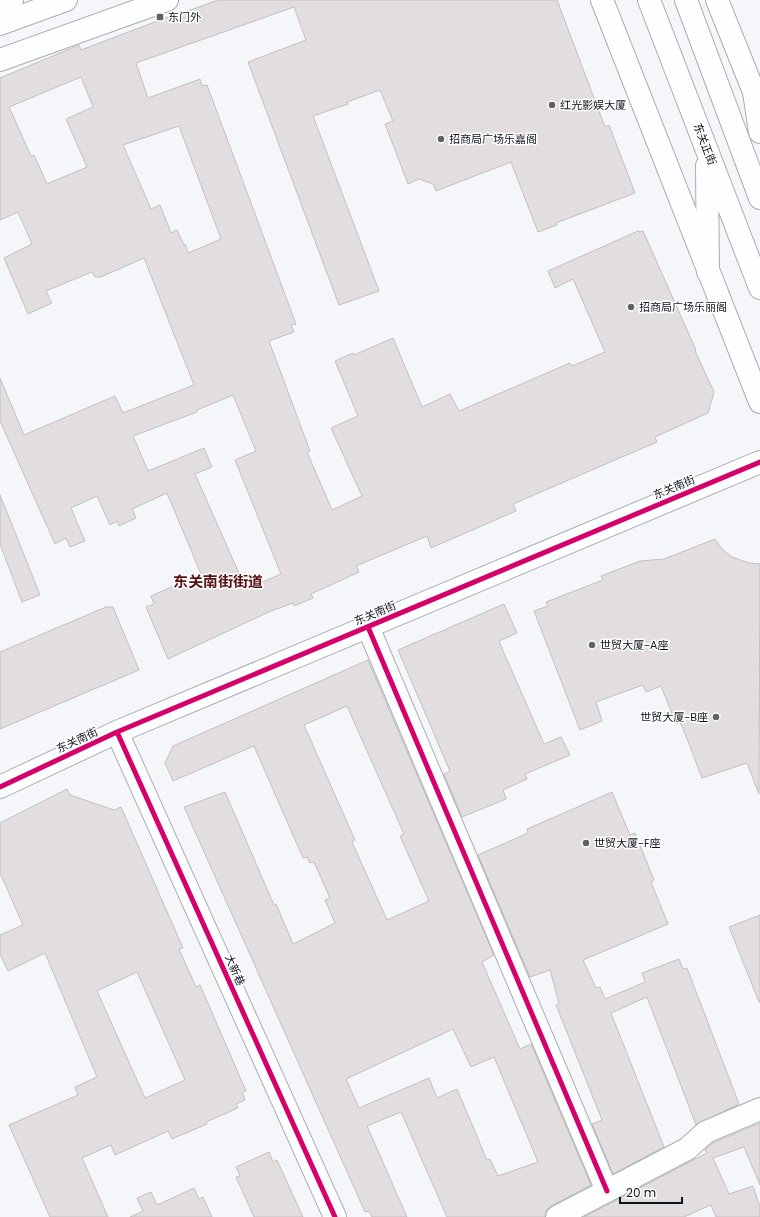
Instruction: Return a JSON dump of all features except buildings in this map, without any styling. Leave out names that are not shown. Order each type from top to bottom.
[{"type":"street","points":[[0,4],[12,0]]},
{"type":"street","points":[[0,24],[66,0]]},
{"type":"street","points":[[0,60],[167,0]]},
{"type":"street","points":[[602,0],[760,402]]},
{"type":"street","name":"东关正街","points":[[649,0],[760,288]]},
{"type":"street","points":[[686,0],[760,198]]},
{"type":"street","points":[[717,0],[757,99],[760,132]]},
{"type":"street","points":[[707,151],[708,272]]},
{"type":"street","name":"东关南街","points":[[0,786],[117,732],[760,462]]},
{"type":"street","points":[[368,627],[607,1191]]},
{"type":"street","name":"大新巷","points":[[117,732],[335,1217]]},
{"type":"street","points":[[557,1217],[687,1149],[706,1132],[760,1109]]},
{"type":"cycle path","points":[[0,787],[117,732],[760,462]]},
{"type":"cycle path","points":[[368,627],[607,1191]]},
{"type":"cycle path","points":[[117,732],[335,1217]]},
{"type":"place","name":"东门外","points":[[160,17]]},
{"type":"place","name":"红光影娱大厦","points":[[552,105]]},
{"type":"place","name":"招商局广场乐嘉阁","points":[[441,139]]},
{"type":"place","name":"招商局广场乐丽阁","points":[[631,307]]},
{"type":"place","name":"世贸大厦-A座","points":[[592,645]]},
{"type":"place","name":"世贸大厦-B座","points":[[716,717]]},
{"type":"place","name":"世贸大厦-F座","points":[[586,843]]},
{"type":"district","name":"东关南街街道","points":[[218,581]]}]
